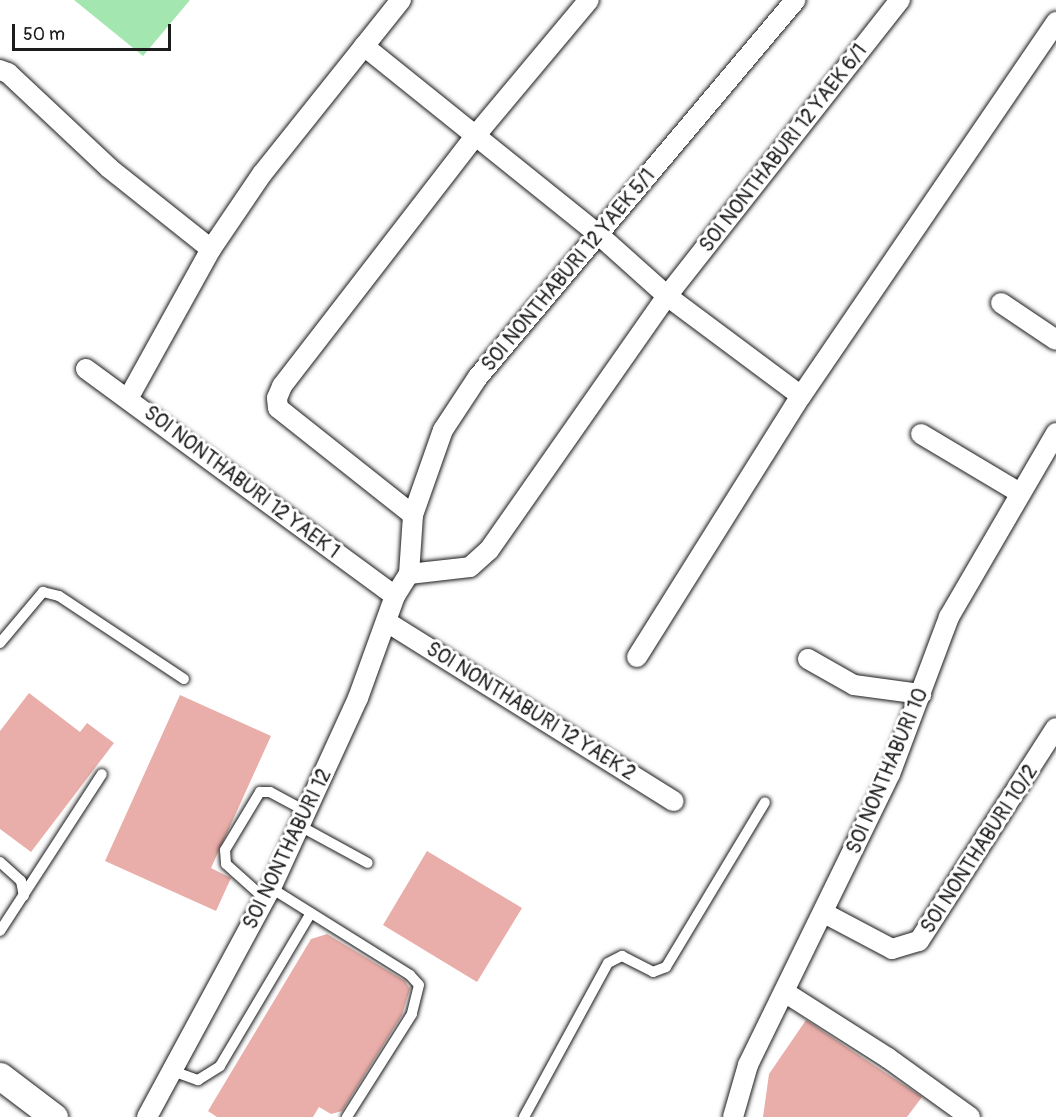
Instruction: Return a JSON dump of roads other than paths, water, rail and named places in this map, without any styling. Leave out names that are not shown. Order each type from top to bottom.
[{"type":"main road","points":[[0,1076],[54,1117]]},
{"type":"street","points":[[129,398],[212,249],[262,174],[401,0]]},
{"type":"street","points":[[413,515],[278,408],[277,398],[282,386],[477,135],[589,0]]},
{"type":"street","name":"SOI NONTHABURI 12 YAEK 5/1","points":[[409,573],[413,515],[443,430],[478,377],[796,0]]},
{"type":"street","name":"SOI NONTHABURI 12 YAEK 6/1","points":[[409,573],[470,567],[480,561],[667,296],[900,0]]},
{"type":"street","points":[[637,657],[801,396],[1056,22]]},
{"type":"street","points":[[364,46],[598,234],[667,296],[801,396]]},
{"type":"street","points":[[0,70],[8,73],[109,168],[212,249]]},
{"type":"street","points":[[1001,303],[1056,340]]},
{"type":"street","name":"SOI NONTHABURI 12 YAEK 1","points":[[86,369],[129,398],[395,596]]},
{"type":"street","name":"SOI NONTHABURI 10","points":[[733,1117],[742,1078],[786,993],[890,774],[949,617],[1056,433]]},
{"type":"street","points":[[921,434],[1020,494]]},
{"type":"street","name":"SOI NONTHABURI 12","points":[[147,1117],[170,1070],[268,893],[304,819],[387,622],[395,596],[409,573]]},
{"type":"street","name":"SOI NONTHABURI 12 YAEK 2","points":[[387,622],[674,801]]},
{"type":"street","points":[[808,659],[854,685],[921,694]]},
{"type":"street","name":"SOI NONTHABURI 10/2","points":[[824,913],[892,949],[919,941],[1056,728]]},
{"type":"street","points":[[786,993],[888,1058],[970,1117]]},
{"type":"lane","points":[[0,643],[43,592],[59,596],[184,679]]},
{"type":"lane","points":[[0,931],[102,774]]},
{"type":"lane","points":[[347,1117],[412,1014],[418,1000],[418,985],[410,975],[311,913],[268,893],[226,864],[225,850],[261,792],[270,792],[304,819],[368,863]]},
{"type":"lane","points":[[524,1117],[608,963],[622,956],[654,972],[666,967],[765,802]]},
{"type":"lane","points":[[0,862],[21,880],[24,896]]},
{"type":"lane","points":[[170,1070],[198,1080],[220,1066],[311,913]]}]
